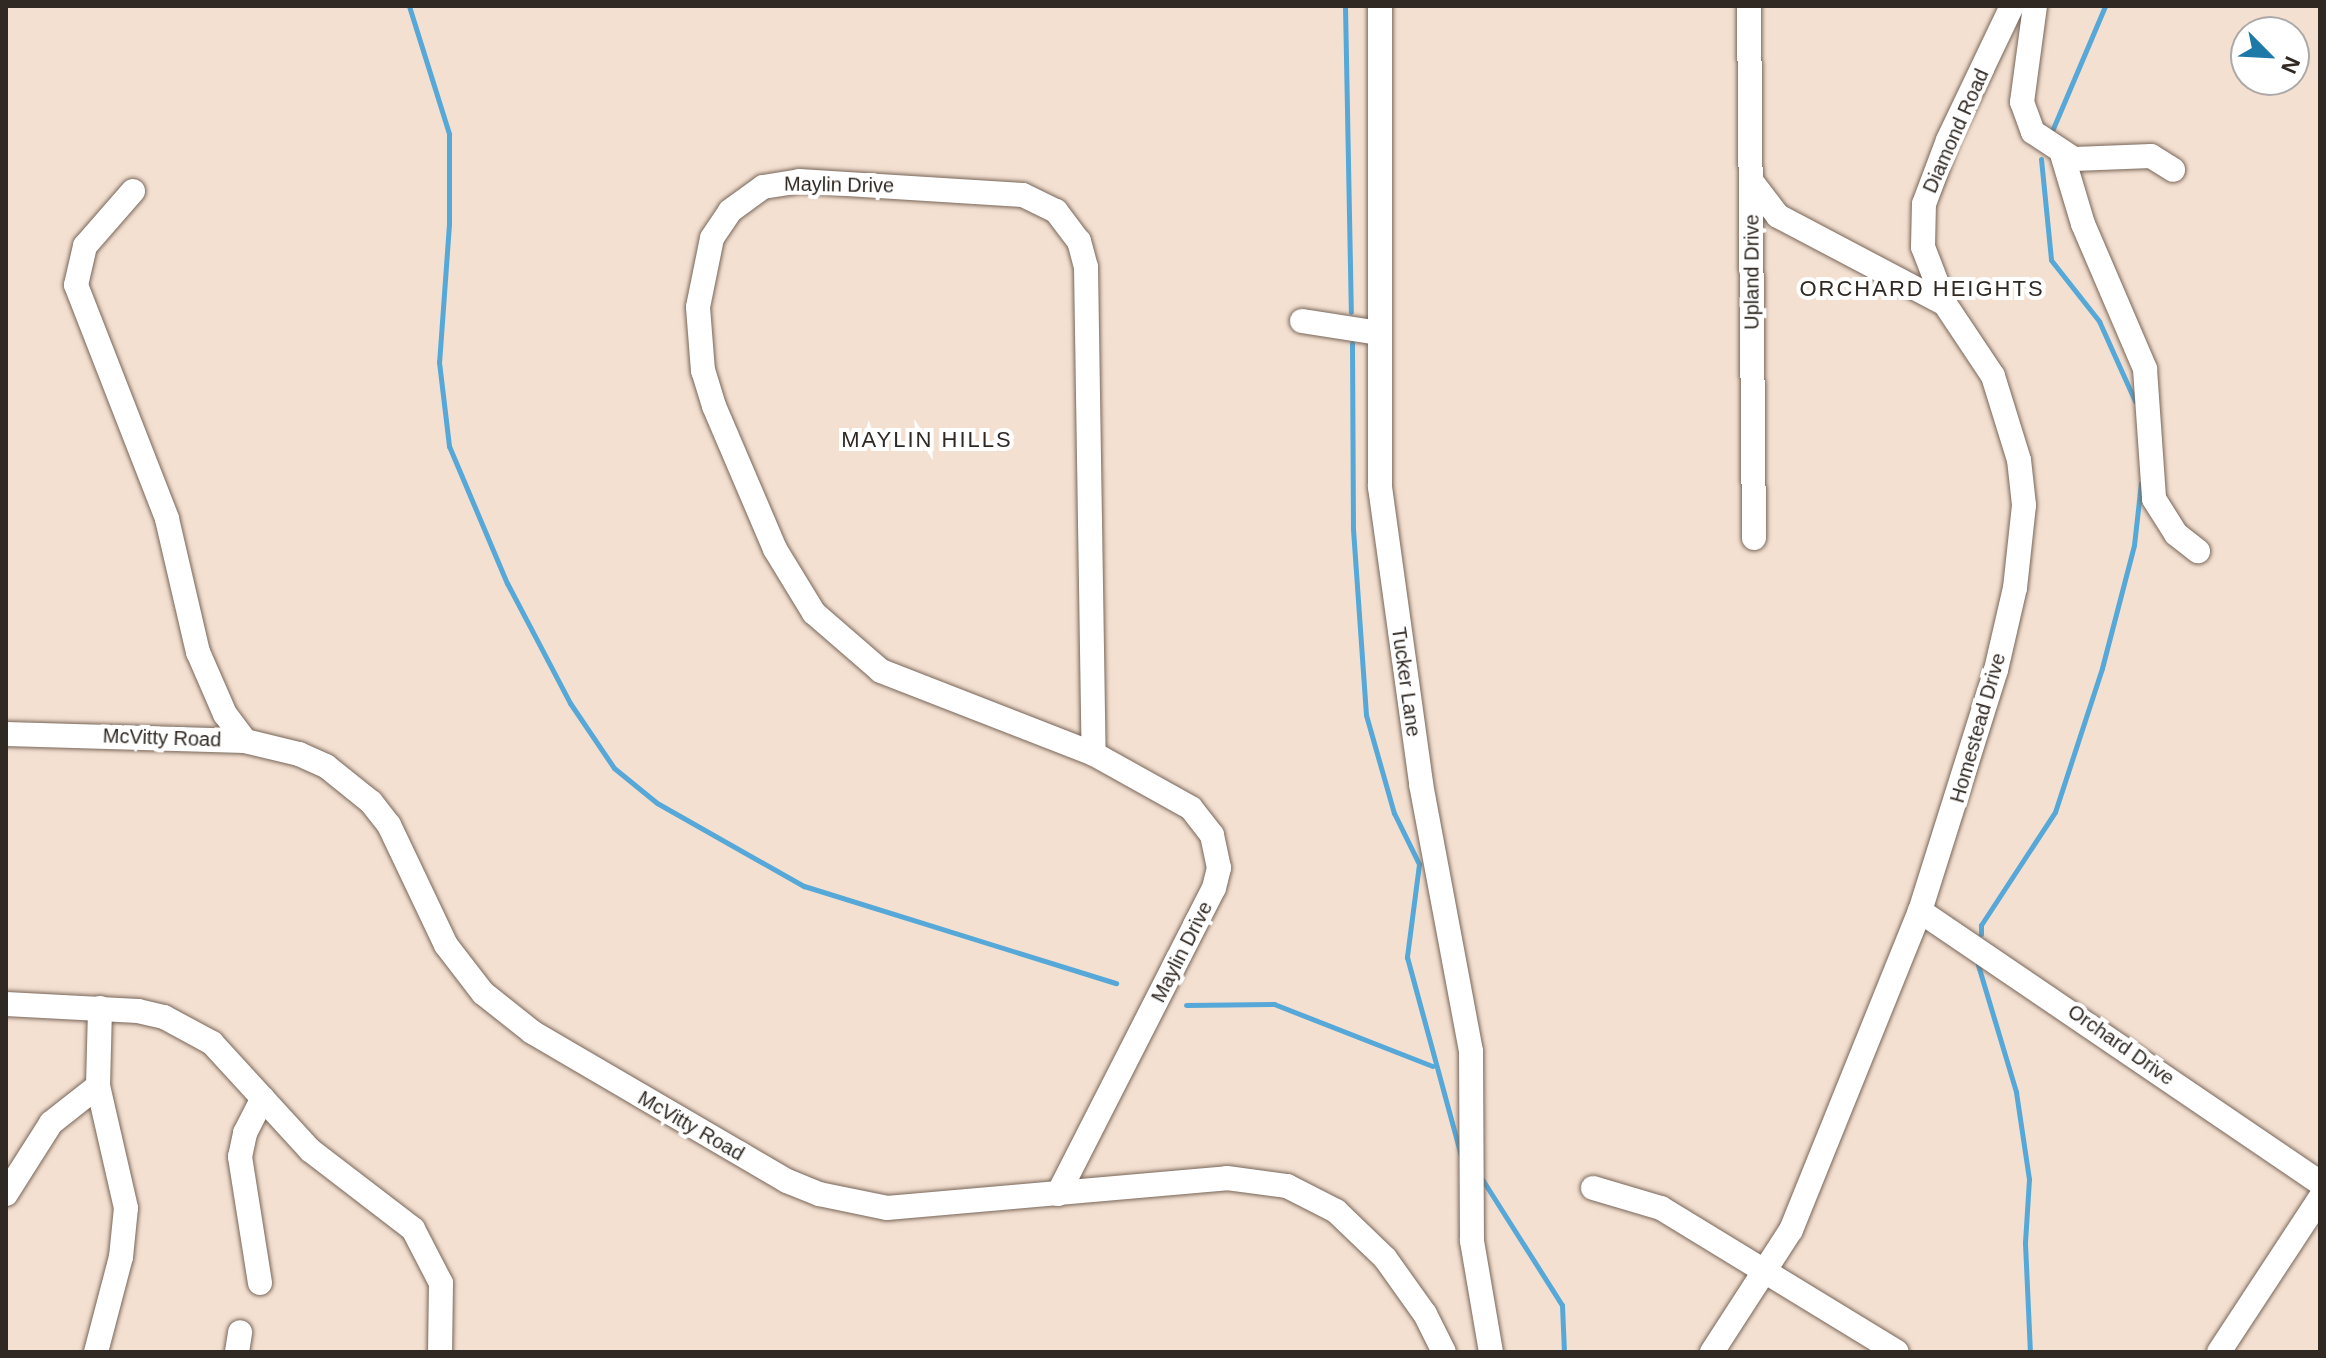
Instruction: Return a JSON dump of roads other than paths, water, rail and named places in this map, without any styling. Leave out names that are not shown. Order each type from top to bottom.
[{"type":"street","name":"Tucker Lane","points":[[1380,6],[1379,333],[1384,536],[1421,784],[1471,1051],[1472,1241],[1491,1352]]},
{"type":"street","name":"Upland Drive","points":[[1749,6],[1754,538]]},
{"type":"street","name":"Diamond Road","points":[[1945,304],[1923,247],[1924,204],[1936,167],[2012,6]]},
{"type":"street","points":[[2035,6],[2022,102],[2033,132],[2062,154],[2089,161],[2151,156],[2173,170]]},
{"type":"street","points":[[2062,154],[2083,224],[2142,358],[2154,499],[2176,534],[2198,551]]},
{"type":"street","name":"Maylin Drive","points":[[1058,1194],[1214,888],[1219,868],[1212,835],[1191,808],[1094,754],[881,671],[827,628],[793,581],[714,406],[699,340],[700,295],[712,238],[745,197],[763,187],[799,181],[945,188],[1023,195],[1056,211],[1070,225],[1086,267],[1094,754]]},
{"type":"street","name":"Homestead Drive","points":[[1712,1352],[1766,1274],[1850,1093],[1920,911],[1996,670],[2022,534],[2019,460],[2009,416],[1976,345],[1945,304],[1778,216],[1752,182]]},
{"type":"street","points":[[133,191],[85,246],[76,285],[167,519],[198,652],[225,714],[245,741]]},
{"type":"street","points":[[1302,321],[1379,333]]},
{"type":"street","name":"McVitty Road","points":[[6,734],[245,741],[326,766],[371,802],[389,825],[446,945],[503,1011],[787,1181],[819,1194],[887,1208],[1227,1178],[1287,1186],[1336,1211],[1385,1258],[1425,1314],[1444,1352]]},
{"type":"street","name":"Orchard Drive","points":[[1920,911],[2320,1183]]},
{"type":"street","points":[[6,1004],[138,1011],[189,1028],[232,1061],[310,1150],[397,1212],[424,1244],[441,1283],[440,1352]]},
{"type":"street","points":[[96,1352],[126,1219],[98,1086],[100,1008]]},
{"type":"street","points":[[6,1194],[51,1123],[98,1086]]},
{"type":"street","points":[[260,1283],[240,1157],[245,1133],[263,1098]]},
{"type":"street","points":[[1593,1188],[1661,1208],[1897,1352]]},
{"type":"street","points":[[2219,1352],[2320,1198]]},
{"type":"waterway","points":[[409,6],[449,134],[449,224],[439,362],[449,446],[507,583],[570,703],[614,768],[657,803],[804,886],[1116,983]]},
{"type":"waterway","points":[[1345,6],[1351,312]]},
{"type":"waterway","points":[[2052,131],[2105,6]]},
{"type":"waterway","points":[[2041,159],[2051,260],[2099,321],[2135,401]]},
{"type":"waterway","points":[[1352,343],[1353,529],[1366,715],[1394,813],[1419,864],[1407,957],[1461,1156]]},
{"type":"waterway","points":[[1981,934],[1981,925],[2055,812],[2102,668],[2134,545],[2141,483]]},
{"type":"waterway","points":[[1978,965],[2016,1092],[2029,1179],[2025,1243],[2030,1352]]},
{"type":"waterway","points":[[1186,1005],[1274,1004],[1432,1066]]},
{"type":"waterway","points":[[1482,1179],[1562,1305],[1564,1352]]},
{"type":"district","name":"ORCHARD HEIGHTS","points":[[1922,289]]},
{"type":"district","name":"MAYLIN HILLS","points":[[927,440]]}]
